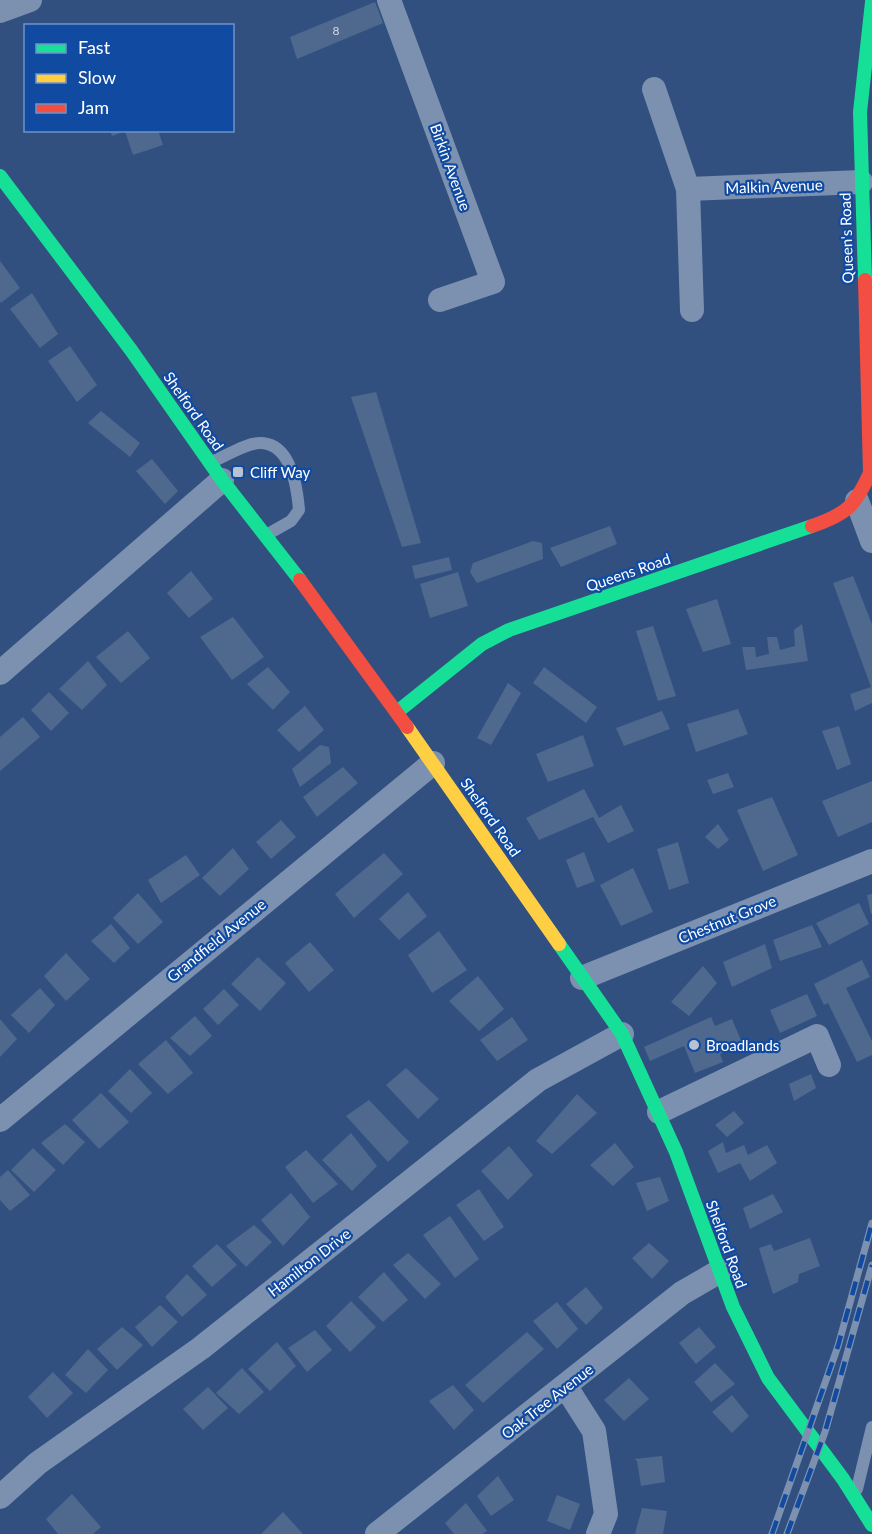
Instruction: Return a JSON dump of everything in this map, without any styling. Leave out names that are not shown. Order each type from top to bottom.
[{"type":"street","points":[[0,10],[30,0]]},
{"type":"street","name":"Birkin Avenue","points":[[389,0],[493,282],[440,300]]},
{"type":"street","name":"Queen's Road","points":[[870,473],[860,112],[872,2]]},
{"type":"street","points":[[654,89],[688,189],[692,310]]},
{"type":"street","name":"Shelford Road","points":[[0,176],[137,359],[216,471],[267,535],[397,712],[622,1034],[676,1152],[733,1307],[768,1378],[843,1479],[872,1525]]},
{"type":"street","name":"Malkin Avenue","points":[[688,189],[861,182]]},
{"type":"street","points":[[0,673],[216,471]]},
{"type":"street","name":"Queens Road","points":[[397,712],[482,644],[508,630],[832,519],[857,501],[870,473]]},
{"type":"street","points":[[857,501],[872,541]]},
{"type":"street","name":"Grandfield Avenue","points":[[0,1119],[433,763]]},
{"type":"street","name":"Chestnut Grove","points":[[582,978],[872,861]]},
{"type":"street","name":"Hamilton Drive","points":[[0,1497],[38,1463],[201,1348],[538,1080],[622,1034]]},
{"type":"street","points":[[659,1112],[817,1036],[829,1065]]},
{"type":"street","name":"Oak Tree Avenue","points":[[377,1534],[566,1387],[682,1293],[720,1271]]},
{"type":"street","points":[[566,1387],[594,1431],[606,1514],[598,1534]]},
{"type":"lane","points":[[216,471],[258,443],[273,446],[282,453],[293,479],[299,510],[291,520],[267,535]]},
{"type":"lane","points":[[855,1498],[872,1426]]},
{"type":"building","points":[[375,2],[383,23],[297,59],[290,37]]},
{"type":"building","points":[[111,132],[122,132],[112,136]]},
{"type":"building","points":[[125,132],[159,132],[163,145],[133,155]]},
{"type":"building","points":[[0,261],[20,288],[1,303],[0,301]]},
{"type":"building","points":[[32,293],[58,334],[40,348],[10,309]]},
{"type":"building","points":[[70,346],[97,385],[77,402],[48,361]]},
{"type":"building","points":[[376,392],[421,543],[402,547],[351,397]]},
{"type":"building","points":[[101,411],[140,443],[130,457],[88,423]]},
{"type":"building","points":[[152,459],[178,491],[165,504],[136,471]]},
{"type":"building","points":[[610,526],[617,544],[561,567],[550,548]]},
{"type":"building","points":[[533,541],[542,543],[543,559],[477,583],[470,572],[473,563]]},
{"type":"building","points":[[449,557],[452,570],[415,579],[412,566]]},
{"type":"building","points":[[191,571],[213,599],[189,618],[167,593]]},
{"type":"building","points":[[458,572],[468,606],[430,618],[420,584]]},
{"type":"building","points":[[853,576],[872,624],[872,703],[855,711],[850,694],[871,687],[833,583]]},
{"type":"building","points":[[717,599],[731,644],[703,652],[686,609]]},
{"type":"building","points":[[233,617],[264,657],[232,680],[200,637]]},
{"type":"building","points":[[802,624],[808,661],[746,670],[742,647],[755,647],[756,657],[769,654],[767,637],[777,637],[780,650],[795,646],[794,630]]},
{"type":"building","points":[[653,626],[676,696],[658,701],[636,631]]},
{"type":"building","points":[[128,631],[150,658],[121,683],[96,657]]},
{"type":"building","points":[[88,661],[107,685],[82,710],[59,689]]},
{"type":"building","points":[[268,667],[290,692],[273,710],[247,684]]},
{"type":"building","points":[[544,667],[597,707],[586,723],[533,683]]},
{"type":"building","points":[[508,683],[521,693],[491,745],[477,738]]},
{"type":"building","points":[[49,692],[69,713],[51,731],[31,710]]},
{"type":"building","points":[[305,706],[324,730],[299,752],[277,730]]},
{"type":"building","points":[[738,709],[748,734],[696,752],[687,724]]},
{"type":"building","points":[[662,711],[670,729],[624,746],[616,728]]},
{"type":"building","points":[[23,717],[40,737],[0,771],[0,737]]},
{"type":"building","points":[[839,726],[851,764],[837,770],[822,731]]},
{"type":"building","points":[[583,735],[594,766],[548,782],[536,754]]},
{"type":"building","points":[[320,745],[329,747],[331,763],[300,787],[292,769]]},
{"type":"building","points":[[343,767],[358,783],[317,817],[303,797]]},
{"type":"building","points":[[728,773],[734,787],[713,794],[707,780]]},
{"type":"building","points":[[872,781],[872,822],[838,837],[822,801]]},
{"type":"building","points":[[584,789],[599,818],[621,805],[634,831],[608,843],[593,817],[539,840],[526,818]]},
{"type":"building","points":[[772,797],[798,855],[763,871],[737,810]]},
{"type":"building","points":[[281,820],[296,837],[271,859],[256,842]]},
{"type":"building","points":[[718,824],[729,840],[718,849],[705,837]]},
{"type":"building","points":[[678,842],[689,883],[669,890],[657,849]]},
{"type":"building","points":[[233,848],[249,869],[220,896],[202,878]]},
{"type":"building","points":[[584,852],[595,881],[577,888],[566,860]]},
{"type":"building","points":[[384,853],[403,874],[354,918],[335,894]]},
{"type":"building","points":[[186,855],[200,875],[161,903],[148,880]]},
{"type":"building","points":[[633,868],[653,912],[621,926],[600,885]]},
{"type":"building","points":[[408,892],[427,916],[399,940],[379,919]]},
{"type":"building","points":[[138,893],[163,922],[138,944],[113,918]]},
{"type":"building","points":[[872,894],[872,914],[871,914],[867,895]]},
{"type":"building","points":[[859,903],[869,924],[829,945],[816,923]]},
{"type":"building","points":[[111,924],[130,948],[114,963],[91,941]]},
{"type":"building","points":[[812,925],[822,947],[780,961],[773,940]]},
{"type":"building","points":[[439,931],[467,970],[432,993],[408,955]]},
{"type":"building","points":[[310,942],[334,970],[309,992],[285,963]]},
{"type":"building","points":[[765,944],[772,968],[732,987],[723,962]]},
{"type":"building","points":[[66,953],[90,979],[66,1001],[44,976]]},
{"type":"building","points":[[258,957],[286,983],[260,1011],[231,984]]},
{"type":"building","points":[[862,960],[870,977],[846,988],[872,1041],[872,1055],[857,1062],[828,1003],[824,1005],[814,984]]},
{"type":"building","points":[[703,966],[717,983],[689,1016],[671,1002]]},
{"type":"building","points":[[478,976],[504,1009],[479,1031],[449,1001]]},
{"type":"building","points":[[40,988],[55,1005],[29,1033],[11,1015]]},
{"type":"building","points":[[224,989],[239,1005],[218,1025],[203,1009]]},
{"type":"building","points":[[807,994],[817,1016],[780,1033],[770,1010]]},
{"type":"building","points":[[195,1016],[212,1036],[190,1056],[170,1038]]},
{"type":"building","points":[[512,1017],[528,1040],[497,1061],[480,1040]]},
{"type":"building","name":"Broadlands","points":[[711,1017],[715,1026],[732,1019],[743,1045],[720,1054],[723,1062],[695,1073],[684,1046],[650,1061],[644,1047]]},
{"type":"building","points":[[0,1019],[17,1039],[0,1057]]},
{"type":"building","points":[[166,1040],[193,1073],[168,1094],[138,1064]]},
{"type":"building","points":[[406,1068],[439,1099],[418,1119],[386,1085]]},
{"type":"building","points":[[130,1069],[152,1093],[131,1113],[108,1091]]},
{"type":"building","points":[[811,1074],[816,1088],[794,1101],[789,1084]]},
{"type":"building","points":[[101,1093],[129,1122],[99,1149],[72,1120]]},
{"type":"building","points":[[577,1094],[597,1113],[552,1154],[536,1141]]},
{"type":"building","points":[[369,1100],[409,1142],[388,1162],[346,1116]]},
{"type":"building","points":[[734,1111],[744,1123],[727,1137],[715,1125]]},
{"type":"building","points":[[65,1124],[85,1142],[63,1165],[41,1143]]},
{"type":"building","points":[[351,1133],[377,1166],[352,1191],[322,1160]]},
{"type":"building","points":[[723,1142],[726,1153],[744,1145],[748,1155],[767,1145],[777,1163],[750,1181],[740,1163],[718,1173],[708,1151]]},
{"type":"building","points":[[615,1143],[634,1167],[613,1186],[590,1165]]},
{"type":"building","points":[[509,1146],[533,1175],[508,1200],[481,1171]]},
{"type":"building","points":[[33,1148],[56,1170],[34,1192],[11,1170]]},
{"type":"building","points":[[306,1150],[338,1184],[313,1203],[285,1167]]},
{"type":"building","points":[[8,1170],[30,1195],[10,1211],[0,1200],[0,1177]]},
{"type":"building","points":[[660,1177],[669,1201],[647,1211],[636,1183]]},
{"type":"building","points":[[479,1189],[504,1227],[484,1241],[456,1205]]},
{"type":"building","points":[[291,1193],[310,1217],[283,1246],[261,1220]]},
{"type":"building","points":[[773,1194],[783,1212],[750,1229],[743,1208]]},
{"type":"building","points":[[450,1216],[479,1259],[455,1278],[423,1235]]},
{"type":"building","points":[[254,1225],[272,1242],[246,1267],[226,1246]]},
{"type":"building","points":[[810,1238],[820,1266],[799,1274],[798,1282],[773,1294],[759,1248],[771,1244],[774,1251]]},
{"type":"building","points":[[649,1243],[669,1261],[652,1279],[632,1258]]},
{"type":"building","points":[[217,1244],[237,1265],[212,1287],[192,1266]]},
{"type":"building","points":[[408,1253],[441,1284],[425,1299],[393,1265]]},
{"type":"building","points":[[384,1272],[408,1300],[383,1322],[358,1297]]},
{"type":"building","points":[[187,1274],[207,1295],[182,1317],[165,1297]]},
{"type":"building","points":[[586,1287],[603,1308],[586,1325],[566,1304]]},
{"type":"building","points":[[351,1301],[376,1327],[350,1352],[326,1326]]},
{"type":"building","points":[[557,1302],[578,1329],[557,1349],[533,1321]]},
{"type":"building","points":[[160,1305],[178,1322],[152,1347],[135,1327]]},
{"type":"building","points":[[122,1327],[143,1345],[117,1370],[97,1349]]},
{"type":"building","points":[[699,1327],[716,1347],[696,1364],[679,1343]]},
{"type":"building","points":[[315,1330],[332,1350],[307,1372],[288,1348]]},
{"type":"building","points":[[527,1332],[544,1349],[483,1403],[465,1385]]},
{"type":"building","points":[[277,1342],[296,1366],[270,1391],[248,1369]]},
{"type":"building","points":[[88,1349],[108,1370],[86,1393],[65,1375]]},
{"type":"building","points":[[715,1363],[735,1384],[711,1402],[694,1382]]},
{"type":"building","points":[[242,1368],[264,1392],[239,1414],[216,1393]]},
{"type":"building","points":[[53,1372],[73,1393],[47,1418],[28,1397]]},
{"type":"building","points":[[629,1378],[649,1399],[624,1421],[604,1400]]},
{"type":"building","points":[[453,1385],[474,1410],[454,1430],[429,1401]]},
{"type":"building","points":[[208,1387],[228,1408],[203,1430],[183,1409]]},
{"type":"building","points":[[732,1395],[749,1416],[732,1433],[712,1412]]},
{"type":"building","points":[[662,1456],[665,1482],[641,1486],[637,1461],[634,1459]]},
{"type":"building","points":[[498,1476],[514,1500],[491,1516],[477,1496]]},
{"type":"building","points":[[72,1494],[101,1527],[93,1534],[58,1534],[46,1519]]},
{"type":"building","points":[[557,1495],[580,1504],[570,1530],[547,1521]]},
{"type":"building","points":[[466,1503],[487,1531],[482,1534],[454,1534],[445,1523]]},
{"type":"building","points":[[642,1508],[667,1511],[663,1534],[635,1534]]},
{"type":"building","points":[[283,1512],[303,1534],[261,1534]]},
{"type":"railway","points":[[772,1534],[838,1346],[872,1223]]},
{"type":"railway","points":[[787,1534],[825,1432],[872,1265]]},
{"type":"traffic: fast","points":[[865,280],[860,112],[872,2]]},
{"type":"traffic: fast","points":[[0,176],[131,350],[222,480],[300,580]]},
{"type":"traffic: fast","points":[[397,712],[482,644],[509,630],[812,526]]},
{"type":"traffic: fast","points":[[559,944],[622,1034],[676,1152],[733,1307],[768,1378],[843,1479],[872,1525]]},
{"type":"traffic: slow","points":[[407,727],[559,944]]},
{"type":"traffic: jam","points":[[812,526],[842,513],[849,507],[860,494],[870,473],[865,280]]},
{"type":"traffic: jam","points":[[300,580],[407,727]]},
{"type":"place","name":"Cliff Way","points":[[238,472]]},
{"type":"place","name":"Broadlands","points":[[694,1045]]}]
